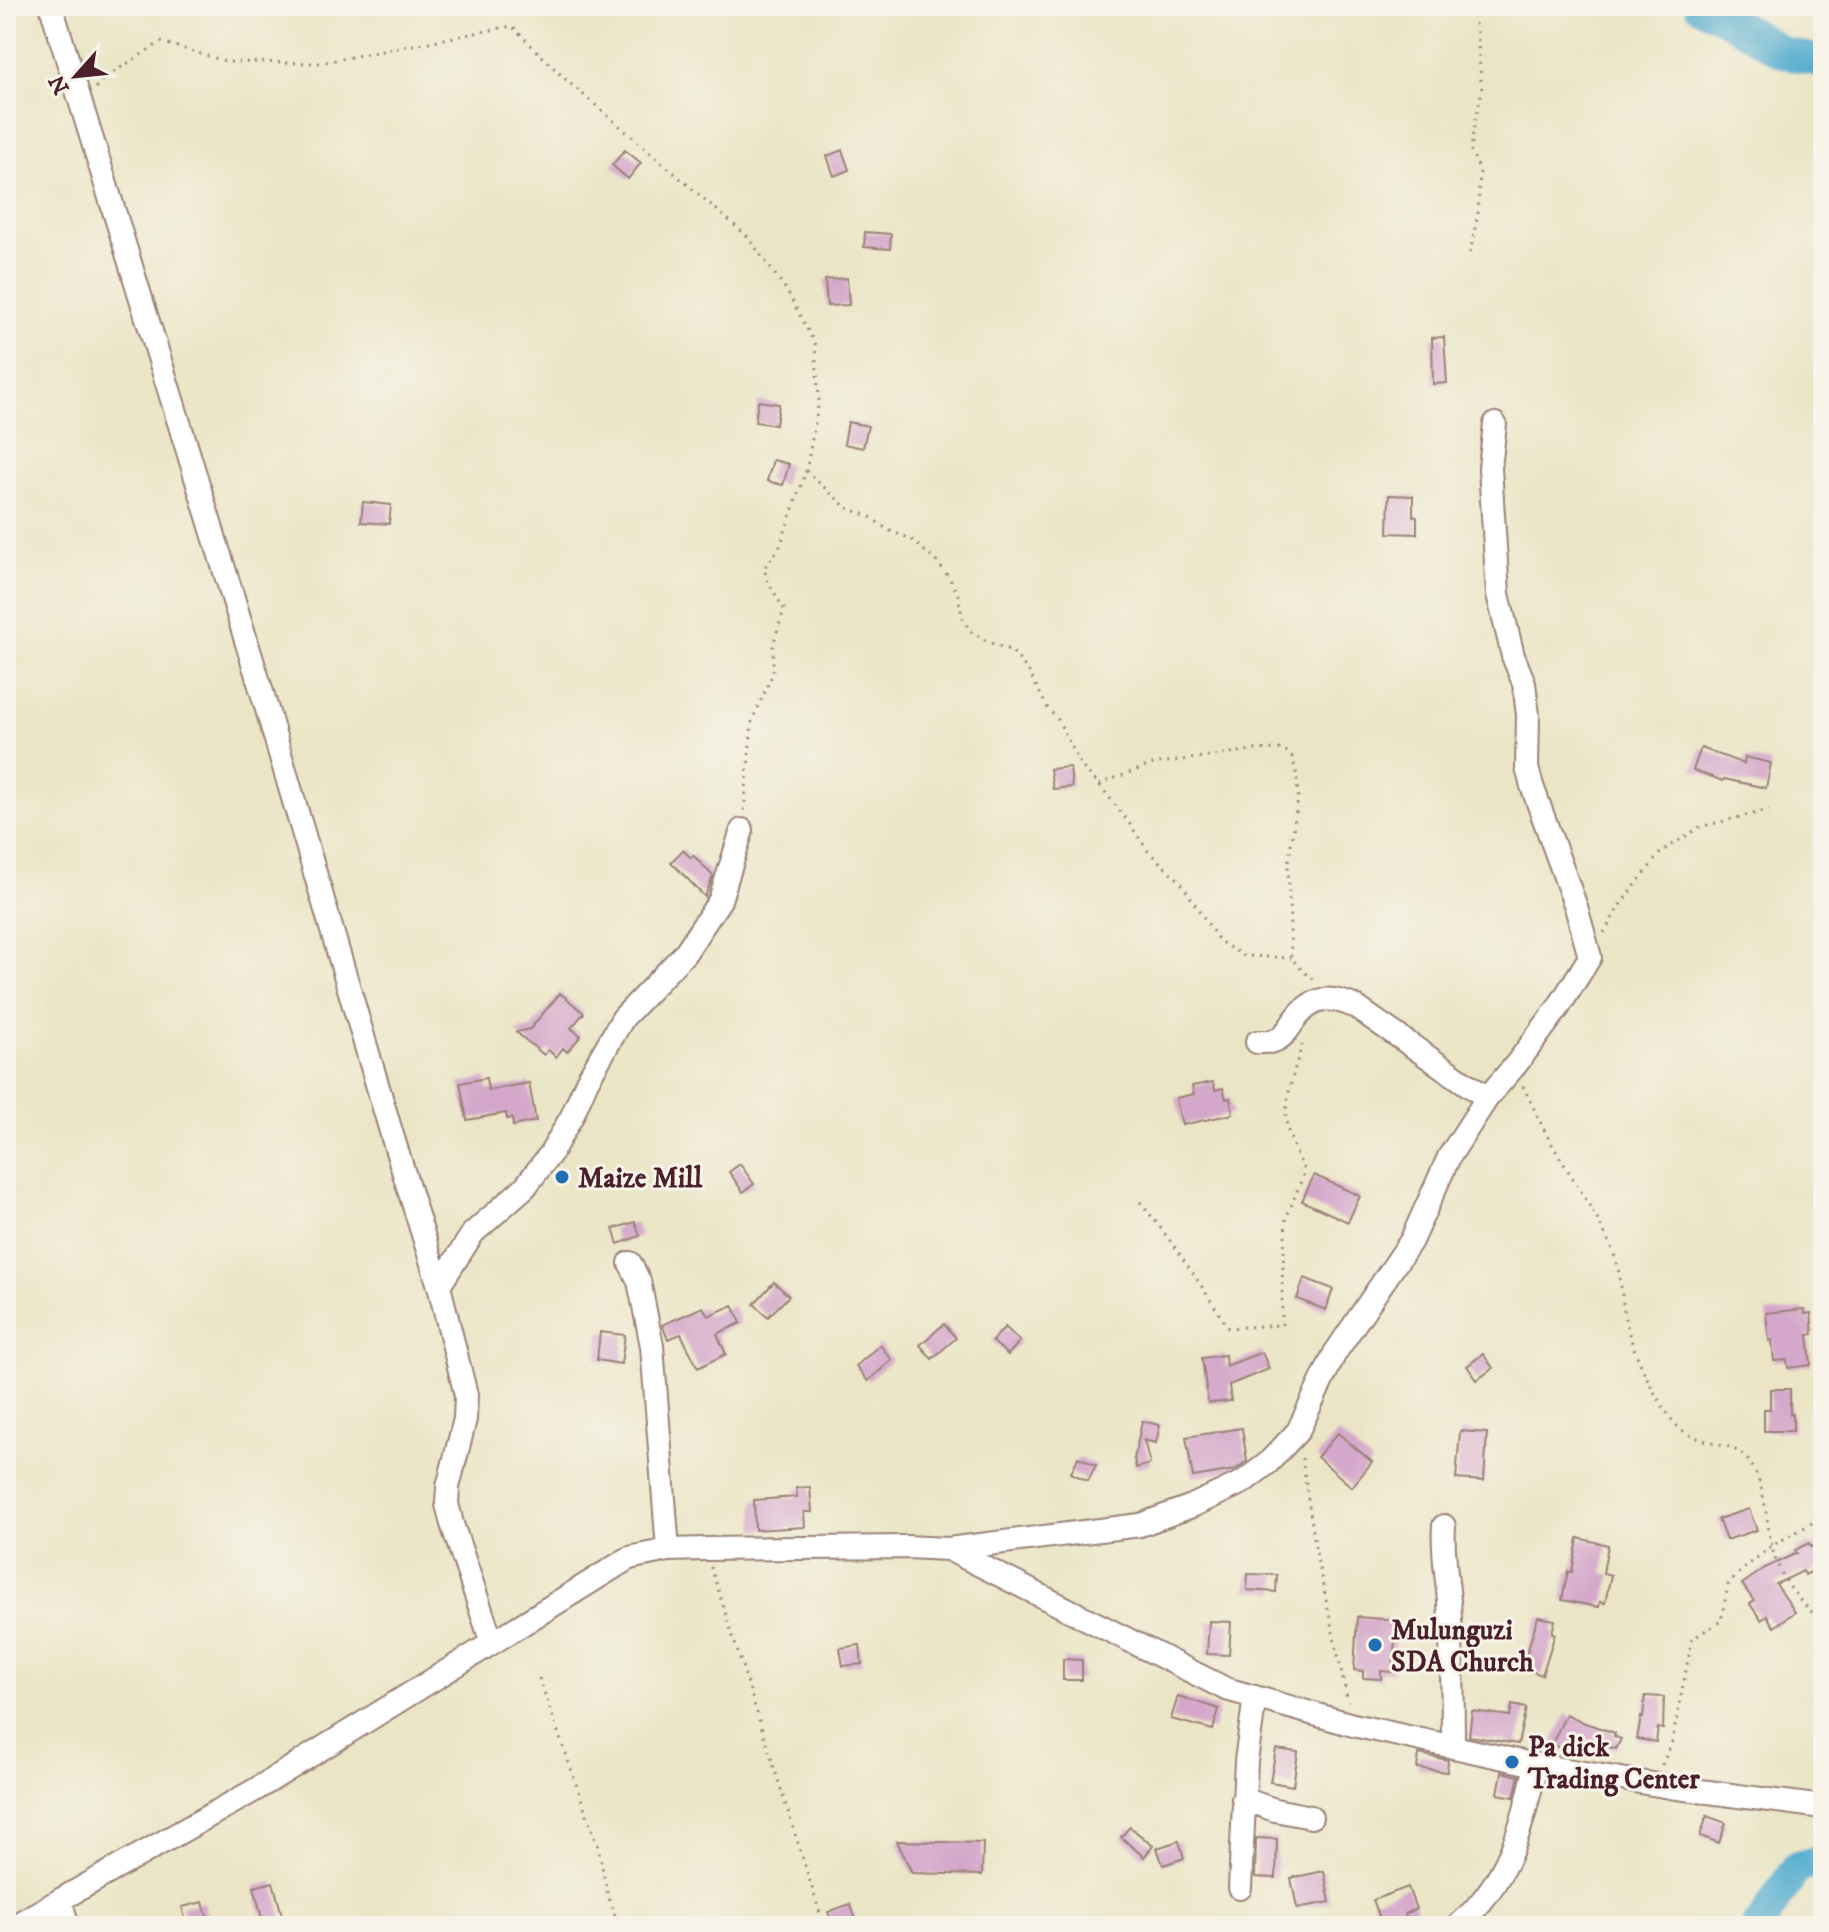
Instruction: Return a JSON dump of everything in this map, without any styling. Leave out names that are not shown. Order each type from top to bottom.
[{"type":"street","points":[[51,6],[257,674],[439,1286],[466,1395],[465,1419],[448,1487],[447,1504],[492,1643]]},
{"type":"street","points":[[14,1926],[255,1790],[629,1558],[668,1550],[948,1549],[1140,1525],[1192,1506],[1243,1482],[1268,1463],[1298,1431],[1335,1353],[1411,1241],[1449,1157],[1494,1091],[1558,1008],[1590,957],[1576,907],[1527,768],[1528,715],[1524,683],[1513,656],[1498,594],[1490,468],[1495,424]]},
{"type":"street","points":[[439,1286],[473,1233],[525,1187],[551,1153],[623,1018],[685,953],[720,900],[742,830]]},
{"type":"street","points":[[1257,1042],[1273,1042],[1280,1038],[1303,1009],[1315,1001],[1329,999],[1356,1007],[1494,1091]]},
{"type":"street","points":[[630,1263],[639,1281],[652,1346],[668,1550]]},
{"type":"street","points":[[1444,1526],[1453,1675],[1453,1747]]},
{"type":"street","points":[[948,1549],[1226,1689],[1353,1725],[1536,1765],[1823,1807]]},
{"type":"street","points":[[1240,1888],[1243,1799],[1255,1697]]},
{"type":"street","points":[[1458,1926],[1507,1865],[1521,1828],[1536,1765]]},
{"type":"street","points":[[1243,1799],[1275,1810],[1311,1817]]},
{"type":"street","points":[[60,1900],[68,1926]]},
{"type":"path","points":[[1470,253],[1478,213],[1480,171],[1471,151],[1482,91],[1477,33],[1471,6]]},
{"type":"path","points":[[82,107],[103,79],[161,42],[228,62],[320,63],[512,26],[564,78],[747,236],[787,291],[815,344],[819,401],[806,471],[779,549],[764,568],[768,582],[784,609],[773,645],[773,673],[752,721],[742,830]]},
{"type":"path","points":[[806,471],[847,508],[911,539],[935,560],[958,595],[962,616],[969,630],[986,641],[1012,651],[1029,672],[1081,766],[1099,784],[1148,851],[1189,892],[1197,910],[1219,941],[1244,956],[1291,958]]},
{"type":"path","points":[[1099,784],[1153,764],[1252,750],[1284,749],[1292,757],[1297,775],[1298,799],[1288,864],[1291,958],[1343,1002]]},
{"type":"path","points":[[1590,957],[1620,905],[1661,852],[1700,827],[1769,810]]},
{"type":"path","points":[[1140,1202],[1170,1238],[1228,1328],[1282,1325],[1286,1219],[1305,1171],[1286,1117],[1293,1075],[1302,1046]]},
{"type":"path","points":[[1494,1091],[1522,1084],[1612,1250],[1622,1281],[1625,1318],[1648,1379],[1667,1413],[1681,1430],[1692,1436],[1743,1453],[1761,1488],[1771,1546],[1783,1577],[1809,1610],[1823,1622]]},
{"type":"path","points":[[1298,1431],[1317,1558],[1353,1725]]},
{"type":"path","points":[[1654,1784],[1672,1742],[1692,1639],[1721,1621],[1728,1585],[1740,1572],[1771,1546],[1823,1517]]},
{"type":"path","points":[[705,1549],[824,1926]]},
{"type":"path","points":[[539,1678],[598,1846],[608,1897],[619,1926]]},
{"type":"building","points":[[625,150],[641,163],[628,179],[612,165]]},
{"type":"building","points":[[842,150],[849,170],[834,176],[827,156]]},
{"type":"building","points":[[865,232],[891,234],[890,249],[864,247]]},
{"type":"building","points":[[847,278],[849,305],[827,306],[825,280]]},
{"type":"building","points":[[1444,337],[1447,383],[1433,384],[1432,338]]},
{"type":"building","points":[[758,401],[779,404],[776,425],[755,422]]},
{"type":"building","points":[[848,422],[868,426],[863,448],[844,444]]},
{"type":"building","points":[[773,460],[789,464],[783,485],[767,481]]},
{"type":"building","points":[[1389,495],[1413,496],[1417,534],[1388,533]]},
{"type":"building","points":[[363,502],[391,505],[389,524],[361,522]]},
{"type":"building","points":[[1701,748],[1744,764],[1745,757],[1771,763],[1766,788],[1723,781],[1693,770]]},
{"type":"building","points":[[1070,767],[1072,787],[1053,789],[1050,769]]},
{"type":"building","points":[[683,850],[691,858],[693,855],[713,876],[705,897],[671,862]]},
{"type":"building","points":[[560,993],[584,1013],[571,1028],[581,1036],[567,1052],[563,1048],[556,1057],[548,1050],[544,1055],[516,1032],[530,1029]]},
{"type":"building","points":[[486,1078],[488,1090],[529,1083],[536,1121],[513,1126],[512,1118],[507,1119],[506,1113],[467,1120],[460,1083]]},
{"type":"building","points":[[1213,1082],[1215,1090],[1223,1088],[1226,1099],[1230,1098],[1233,1114],[1182,1125],[1176,1098],[1194,1094],[1192,1086]]},
{"type":"building","points":[[740,1164],[754,1184],[743,1192],[729,1172]]},
{"type":"building","points":[[1314,1175],[1360,1196],[1348,1222],[1302,1201]]},
{"type":"building","points":[[635,1222],[640,1236],[618,1244],[613,1229]]},
{"type":"building","points":[[1304,1278],[1333,1289],[1326,1310],[1297,1299]]},
{"type":"building","points":[[774,1282],[789,1296],[768,1317],[754,1304]]},
{"type":"building","points":[[733,1305],[741,1323],[717,1334],[726,1354],[698,1368],[681,1334],[668,1339],[662,1325],[703,1307],[708,1316]]},
{"type":"building","points":[[1804,1309],[1805,1314],[1811,1313],[1813,1334],[1808,1335],[1811,1365],[1788,1368],[1787,1360],[1774,1361],[1766,1313]]},
{"type":"building","points":[[944,1324],[956,1338],[932,1359],[920,1345]]},
{"type":"building","points":[[1005,1327],[1020,1341],[1008,1355],[992,1341]]},
{"type":"building","points":[[600,1332],[625,1335],[621,1364],[597,1360]]},
{"type":"building","points":[[880,1345],[892,1360],[868,1381],[856,1366]]},
{"type":"building","points":[[1262,1352],[1269,1369],[1229,1385],[1231,1401],[1208,1403],[1202,1358],[1225,1355],[1226,1366]]},
{"type":"building","points":[[1483,1354],[1493,1368],[1477,1380],[1467,1366]]},
{"type":"building","points":[[1770,1389],[1790,1389],[1793,1431],[1764,1431],[1764,1409],[1770,1409]]},
{"type":"building","points":[[1142,1421],[1160,1425],[1156,1443],[1144,1440],[1150,1464],[1136,1468],[1134,1459]]},
{"type":"building","points":[[1242,1428],[1247,1461],[1235,1470],[1193,1477],[1186,1437]]},
{"type":"building","points":[[1460,1431],[1487,1433],[1484,1481],[1456,1479]]},
{"type":"building","points":[[1338,1433],[1372,1462],[1352,1487],[1317,1457]]},
{"type":"building","points":[[1078,1457],[1096,1465],[1088,1481],[1071,1473]]},
{"type":"building","points":[[810,1487],[812,1512],[804,1512],[805,1527],[755,1530],[754,1500],[797,1497],[796,1488]]},
{"type":"building","points":[[1749,1509],[1757,1530],[1726,1540],[1718,1519]]},
{"type":"building","points":[[1578,1538],[1608,1545],[1603,1573],[1611,1575],[1605,1603],[1600,1602],[1599,1607],[1562,1600],[1568,1571],[1572,1572]]},
{"type":"building","points":[[1823,1541],[1823,1562],[1818,1565],[1819,1568],[1805,1575],[1803,1571],[1776,1584],[1795,1612],[1774,1627],[1767,1616],[1761,1620],[1750,1604],[1754,1601],[1742,1584],[1765,1568],[1797,1553],[1795,1550]]},
{"type":"building","points":[[1248,1574],[1277,1575],[1276,1592],[1247,1590]]},
{"type":"building","name":"Mulunguzi SDA Church","points":[[1357,1617],[1396,1620],[1393,1672],[1381,1671],[1381,1679],[1363,1678],[1363,1671],[1354,1670]]},
{"type":"building","points":[[1538,1617],[1555,1620],[1552,1633],[1555,1634],[1542,1675],[1522,1668]]},
{"type":"building","points":[[1209,1621],[1231,1622],[1229,1655],[1207,1654]]},
{"type":"building","points":[[860,1645],[862,1664],[843,1666],[840,1648]]},
{"type":"building","points":[[1063,1659],[1082,1660],[1082,1680],[1063,1680]]},
{"type":"building","points":[[1178,1696],[1219,1709],[1213,1730],[1171,1719]]},
{"type":"building","points":[[1645,1696],[1664,1697],[1663,1729],[1658,1728],[1656,1742],[1637,1739]]},
{"type":"building","points":[[1512,1705],[1526,1708],[1518,1744],[1469,1736],[1472,1711],[1510,1716]]},
{"type":"building","points":[[1566,1714],[1615,1733],[1614,1736],[1621,1739],[1616,1749],[1590,1740],[1585,1753],[1572,1748],[1569,1752],[1552,1744]]},
{"type":"building","points":[[1276,1749],[1298,1752],[1293,1786],[1270,1782]]},
{"type":"building","points":[[1419,1754],[1448,1760],[1447,1772],[1417,1768]]},
{"type":"building","points":[[1502,1772],[1519,1776],[1514,1797],[1498,1794]]},
{"type":"building","points":[[1707,1816],[1726,1823],[1719,1843],[1700,1836]]},
{"type":"building","points":[[1130,1827],[1153,1846],[1144,1857],[1121,1837]]},
{"type":"building","points":[[1256,1838],[1277,1839],[1276,1878],[1255,1877]]},
{"type":"building","points":[[897,1841],[983,1843],[982,1875],[912,1873]]},
{"type":"building","points":[[1179,1841],[1184,1858],[1163,1865],[1157,1848]]},
{"type":"building","points":[[1324,1871],[1330,1902],[1297,1908],[1291,1878]]},
{"type":"building","points":[[273,1882],[285,1926],[264,1926],[254,1887]]},
{"type":"building","points":[[1408,1887],[1416,1909],[1405,1914],[1409,1926],[1383,1926],[1373,1900]]},
{"type":"building","points":[[203,1902],[210,1926],[187,1926],[182,1907]]},
{"type":"building","points":[[850,1904],[856,1919],[833,1926],[828,1912]]},
{"type":"waterway","points":[[1700,6],[1782,52],[1823,62]]},
{"type":"waterway","points":[[1757,1926],[1797,1867],[1823,1860]]},
{"type":"place","name":"Maize Mill","points":[[562,1177]]},
{"type":"place","name":"Mulunguzi SDA Church","points":[[1375,1645]]},
{"type":"place","name":"Pa dick Trading Center","points":[[1512,1762]]}]
